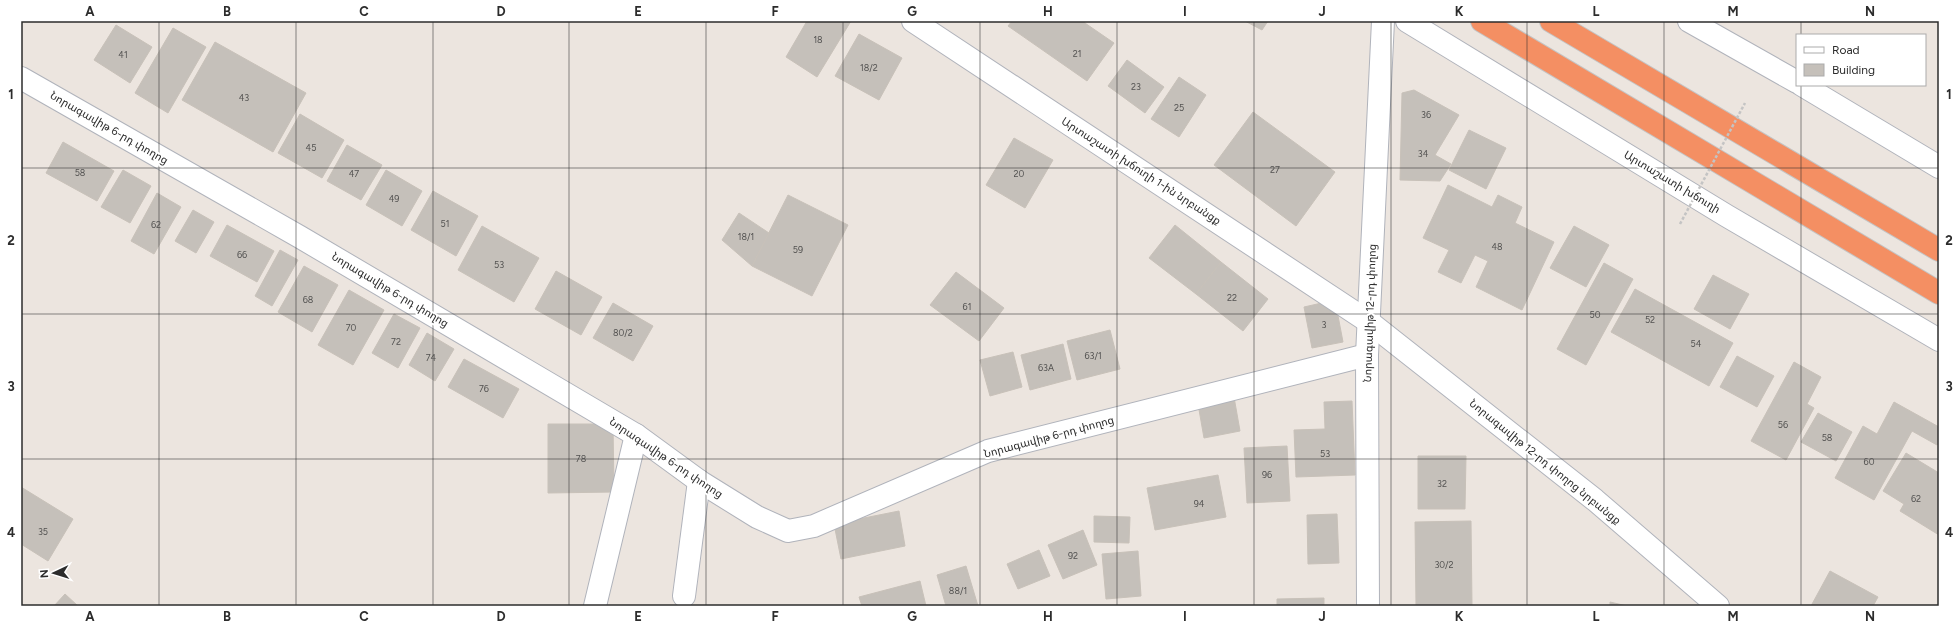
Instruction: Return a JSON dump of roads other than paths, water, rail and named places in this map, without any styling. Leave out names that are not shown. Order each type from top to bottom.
[{"type":"highway","points":[[1482,21],[1939,293]]},
{"type":"highway","points":[[1551,21],[1939,250]]},
{"type":"street","name":"Արտաշատի խճուղի 1-ին նրբանցք","points":[[913,21],[1369,322]]},
{"type":"street","name":"Նորագավիթ 12-րդ փողոց","points":[[1368,606],[1368,355],[1383,21]]},
{"type":"street","name":"Արտաշատի խճուղի","points":[[1407,21],[1727,216],[1939,340]]},
{"type":"street","points":[[1689,21],[1796,81]]},
{"type":"street","name":"Նորագավիթ 6-րդ փողոց","points":[[21,78],[300,237],[636,435],[699,482],[757,517],[788,531],[814,526],[988,451],[1368,355]]},
{"type":"street","points":[[1804,86],[1939,167]]},
{"type":"street","name":"Նորագավիթ 12-րդ փողոց նրբանցք","points":[[1369,322],[1595,500],[1718,606]]},
{"type":"street","points":[[595,606],[636,435]]},
{"type":"street","points":[[684,596],[699,482]]}]
